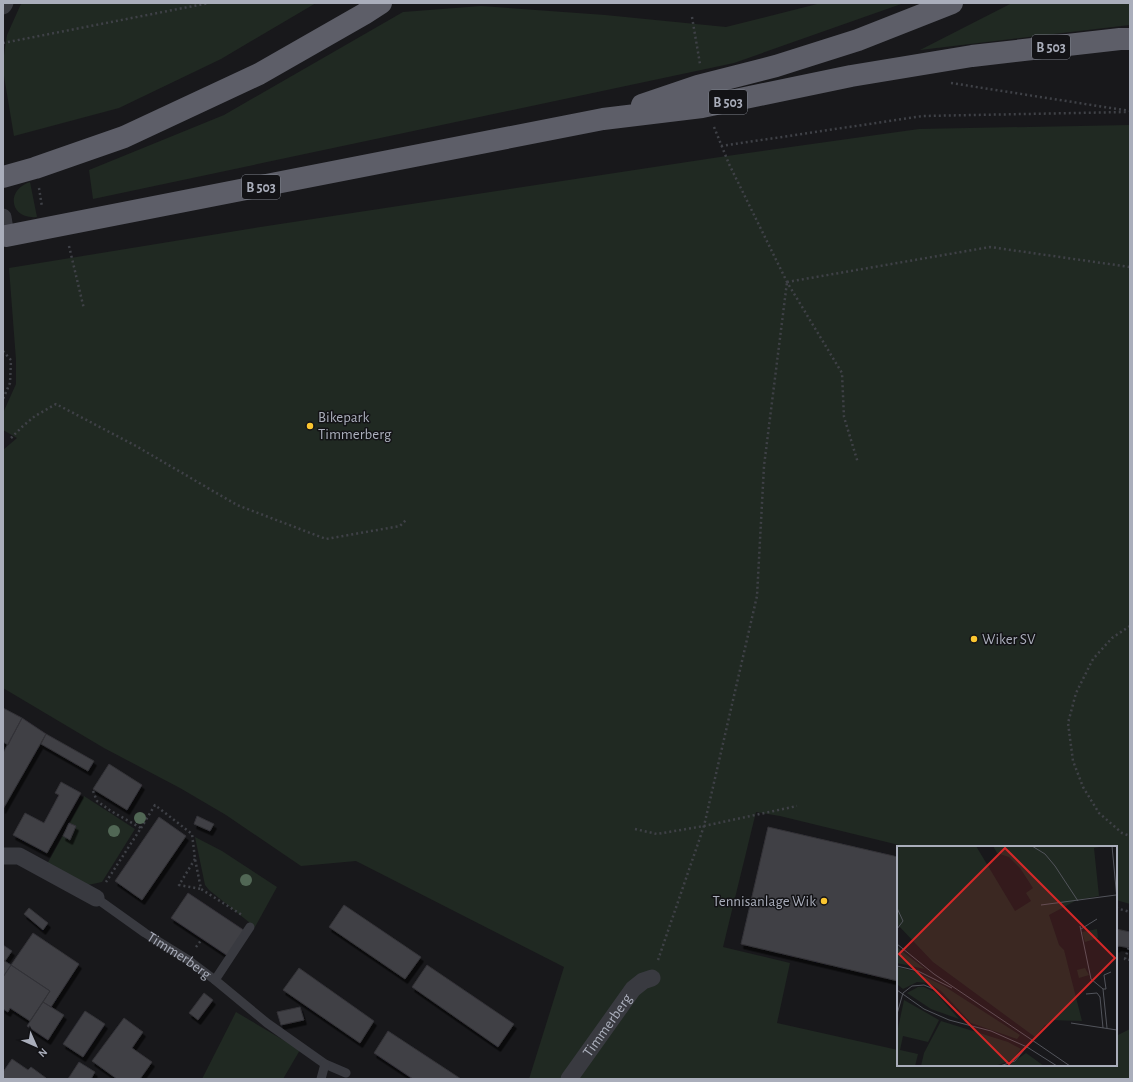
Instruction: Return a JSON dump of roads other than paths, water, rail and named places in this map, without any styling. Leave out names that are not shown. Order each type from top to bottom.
[{"type":"highway","points":[[3,177],[35,168],[124,137],[259,74],[381,3]]},
{"type":"highway","name":"B 503","points":[[603,119],[698,86],[776,66],[858,40],[952,3]]},
{"type":"highway","name":"B 503","points":[[4,227],[46,228],[603,119],[702,107],[852,76],[972,56],[1130,39]]},
{"type":"street","name":"Timmerberg","points":[[3,856],[19,856],[96,898]]},
{"type":"street","name":"Timmerberg","points":[[569,1079],[633,989],[643,981],[652,978]]},
{"type":"lane","name":"Timmerberg","points":[[96,898],[145,933],[187,959],[267,1023],[325,1064],[346,1073]]},
{"type":"lane","points":[[215,980],[250,928]]},
{"type":"lane","points":[[321,1079],[325,1064]]},
{"type":"place","name":"Bikepark Timmerberg","points":[[310,426]]},
{"type":"place","name":"Wiker SV","points":[[974,639]]},
{"type":"place","name":"Tennisanlage Wik","points":[[824,901]]}]
